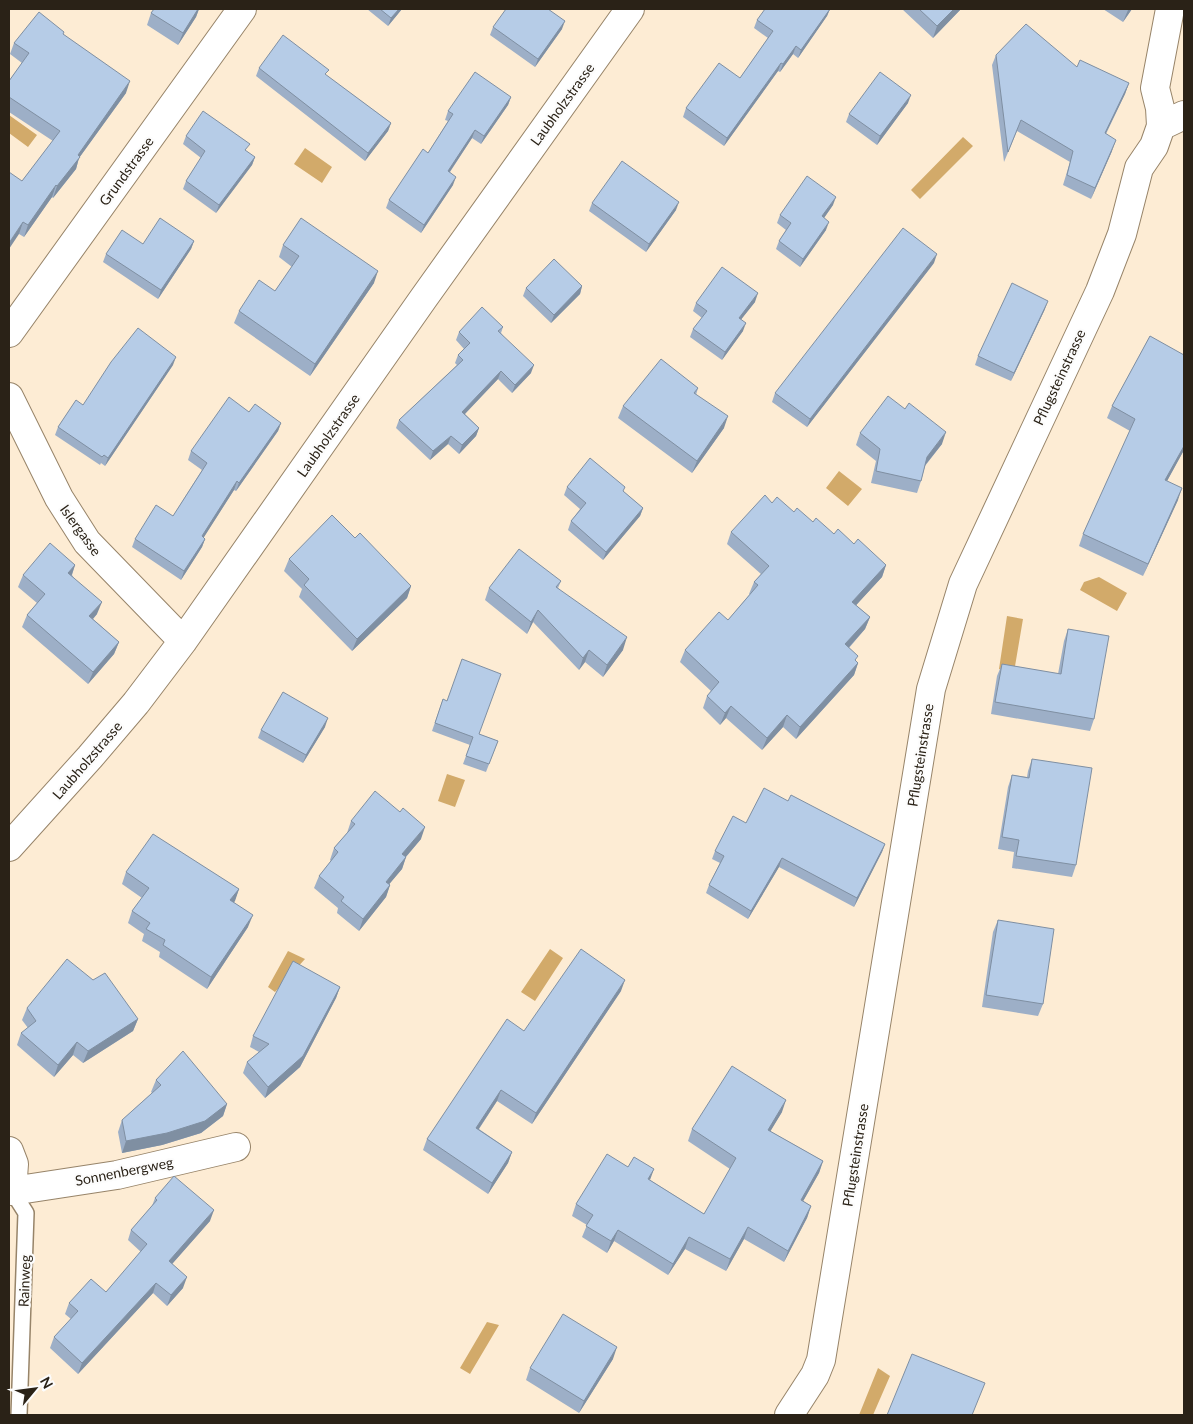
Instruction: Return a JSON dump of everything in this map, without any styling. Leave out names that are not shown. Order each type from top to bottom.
[{"type":"street","name":"Grundstrasse","points":[[9,333],[242,9]]},
{"type":"street","name":"Laubholzstrasse","points":[[9,847],[90,757],[183,641],[417,307],[630,9]]},
{"type":"street","name":"Pflugsteinstrasse","points":[[789,1415],[815,1376],[821,1360],[931,689],[963,584],[1100,291],[1122,234],[1139,168],[1172,120],[1160,108],[1155,88],[1170,9]]},
{"type":"street","name":"Islergasse","points":[[9,397],[58,498],[87,542],[183,641]]},
{"type":"street","name":"Sonnenbergweg","points":[[10,1193],[117,1175],[236,1147]]},
{"type":"street","points":[[9,1151],[14,1164],[10,1193]]},
{"type":"lane","name":"Rainweg","points":[[10,1193],[26,1213],[19,1415]]},
{"type":"shaded area","points":[[9,115],[37,135],[28,147],[9,133]]},
{"type":"shaded area","points":[[963,137],[973,146],[920,199],[911,190]]},
{"type":"shaded area","points":[[305,148],[332,167],[322,183],[294,164]]},
{"type":"shaded area","points":[[839,471],[862,489],[848,506],[826,488]]},
{"type":"shaded area","points":[[1099,577],[1127,593],[1117,611],[1080,590],[1084,582]]},
{"type":"shaded area","points":[[1007,616],[1023,619],[1014,672],[999,669]]},
{"type":"shaded area","points":[[447,774],[465,780],[455,807],[438,801]]},
{"type":"shaded area","points":[[550,949],[563,958],[535,1001],[521,992]]},
{"type":"shaded area","points":[[288,951],[305,959],[275,992],[268,987]]},
{"type":"shaded area","points":[[487,1322],[499,1325],[470,1374],[460,1368]]},
{"type":"shaded area","points":[[878,1368],[890,1376],[873,1415],[859,1415]]},
{"type":"building","points":[[154,9],[198,9],[183,33],[151,13]]},
{"type":"building","points":[[380,9],[399,9],[391,18]]},
{"type":"building","points":[[506,9],[548,9],[565,21],[538,59],[493,27]]},
{"type":"building","points":[[765,9],[830,9],[801,50],[796,46],[783,64],[781,63],[727,138],[686,108],[719,63],[740,78],[773,31],[757,20]]},
{"type":"building","points":[[919,9],[954,9],[937,26]]},
{"type":"building","points":[[39,12],[64,32],[63,34],[130,81],[78,155],[80,157],[56,185],[28,225],[23,222],[9,243],[9,172],[22,181],[60,131],[9,97],[9,81],[29,53],[14,43]]},
{"type":"building","points":[[1026,24],[1077,67],[1080,60],[1129,83],[1105,133],[1116,140],[1095,188],[1067,175],[1073,151],[1021,120],[1008,152],[996,55]]},
{"type":"building","points":[[283,35],[329,70],[325,74],[391,123],[368,153],[259,68]]},
{"type":"building","points":[[475,72],[511,97],[484,136],[475,130],[448,171],[456,177],[424,225],[389,200],[423,149],[428,153],[453,114],[448,111]]},
{"type":"building","points":[[880,72],[911,95],[880,136],[849,114]]},
{"type":"building","points":[[203,111],[250,144],[245,150],[255,157],[219,205],[186,181],[205,151],[186,136]]},
{"type":"building","points":[[622,161],[679,202],[649,244],[592,203]]},
{"type":"building","points":[[807,176],[836,197],[822,216],[829,222],[803,259],[779,241],[791,223],[780,215]]},
{"type":"building","points":[[160,218],[194,241],[161,290],[106,254],[122,230],[143,244]]},
{"type":"building","points":[[301,218],[378,271],[315,364],[239,311],[259,280],[275,291],[299,256],[283,245]]},
{"type":"building","points":[[903,228],[937,254],[810,419],[775,393]]},
{"type":"building","points":[[554,259],[582,286],[554,315],[526,288]]},
{"type":"building","points":[[722,267],[758,293],[739,318],[746,323],[725,352],[693,329],[707,311],[696,303]]},
{"type":"building","points":[[1012,283],[1048,301],[1014,373],[978,356]]},
{"type":"building","points":[[482,307],[503,327],[498,331],[534,365],[515,385],[501,371],[462,412],[479,428],[462,445],[451,436],[433,451],[399,420],[463,360],[458,355],[470,343],[459,332]]},
{"type":"building","points":[[138,328],[176,357],[108,458],[104,455],[102,457],[58,427],[76,400],[83,405],[111,362]]},
{"type":"building","points":[[1150,336],[1184,355],[1184,446],[1165,480],[1182,488],[1148,564],[1083,534],[1135,419],[1112,406]]},
{"type":"building","points":[[661,359],[698,388],[694,393],[728,416],[697,461],[623,406]]},
{"type":"building","points":[[888,396],[905,409],[909,403],[946,432],[927,457],[921,481],[876,471],[880,449],[860,433]]},
{"type":"building","points":[[229,397],[249,412],[255,404],[281,423],[239,483],[237,481],[202,536],[205,539],[184,571],[135,539],[156,505],[173,516],[207,463],[191,451]]},
{"type":"building","points":[[590,458],[625,487],[623,491],[643,508],[606,552],[571,521],[586,503],[567,487]]},
{"type":"building","points":[[765,495],[772,503],[777,497],[794,512],[797,508],[813,522],[816,518],[834,534],[838,529],[854,544],[858,539],[886,565],[852,602],[870,617],[845,644],[858,656],[855,660],[858,663],[800,727],[787,715],[767,738],[731,706],[725,713],[707,696],[719,682],[685,650],[719,612],[728,620],[758,585],[754,582],[769,566],[731,532]]},
{"type":"building","points":[[332,515],[355,538],[360,533],[411,586],[357,639],[304,585],[309,579],[289,559]]},
{"type":"building","points":[[50,543],[75,565],[68,573],[102,602],[89,616],[119,642],[93,672],[27,615],[45,594],[23,575]]},
{"type":"building","points":[[519,549],[561,581],[556,587],[627,637],[607,665],[589,650],[583,658],[538,610],[531,622],[489,588]]},
{"type":"building","points":[[1068,629],[1109,636],[1094,719],[995,702],[1002,664],[1061,674]]},
{"type":"building","points":[[462,659],[501,674],[479,734],[498,741],[489,764],[466,756],[473,737],[435,723],[443,699],[447,701]]},
{"type":"building","points":[[283,692],[328,718],[306,755],[261,730]]},
{"type":"building","points":[[1032,759],[1092,768],[1076,865],[1016,856],[1019,840],[1002,837],[1012,775],[1029,778]]},
{"type":"building","points":[[764,788],[788,801],[791,795],[885,844],[857,898],[782,858],[751,911],[709,885],[724,856],[715,851],[733,816],[746,823]]},
{"type":"building","points":[[375,791],[400,812],[403,808],[425,827],[402,854],[406,857],[386,882],[390,885],[363,919],[341,901],[344,897],[319,876],[338,852],[334,848],[355,824],[351,821]]},
{"type":"building","points":[[153,834],[239,889],[230,900],[253,915],[211,977],[163,945],[165,940],[146,929],[150,923],[132,911],[149,888],[126,872]]},
{"type":"building","points":[[998,920],[1054,929],[1043,1004],[986,995]]},
{"type":"building","points":[[581,949],[625,980],[536,1113],[501,1090],[476,1128],[512,1152],[492,1183],[427,1139],[507,1019],[524,1031]]},
{"type":"building","points":[[67,959],[93,980],[105,973],[138,1019],[88,1051],[77,1042],[58,1065],[21,1033],[36,1021],[27,1008]]},
{"type":"building","points":[[293,961],[340,987],[303,1056],[268,1087],[247,1062],[269,1044],[253,1036]]},
{"type":"building","points":[[183,1051],[227,1104],[205,1121],[167,1133],[126,1141],[122,1120],[161,1085],[156,1080]]},
{"type":"building","points":[[732,1066],[786,1100],[768,1130],[823,1161],[801,1200],[811,1206],[788,1251],[748,1227],[730,1259],[689,1237],[673,1264],[618,1230],[611,1241],[586,1226],[593,1215],[576,1204],[607,1154],[628,1167],[634,1157],[654,1169],[648,1179],[704,1214],[736,1158],[692,1129]]},
{"type":"building","points":[[174,1176],[214,1210],[169,1261],[187,1277],[171,1295],[156,1283],[82,1363],[54,1337],[78,1311],[69,1303],[91,1279],[106,1292],[147,1244],[131,1230],[157,1200],[155,1198]]},
{"type":"building","points":[[563,1314],[617,1347],[584,1401],[530,1368]]},
{"type":"building","points":[[912,1354],[985,1383],[972,1415],[887,1415]]}]
